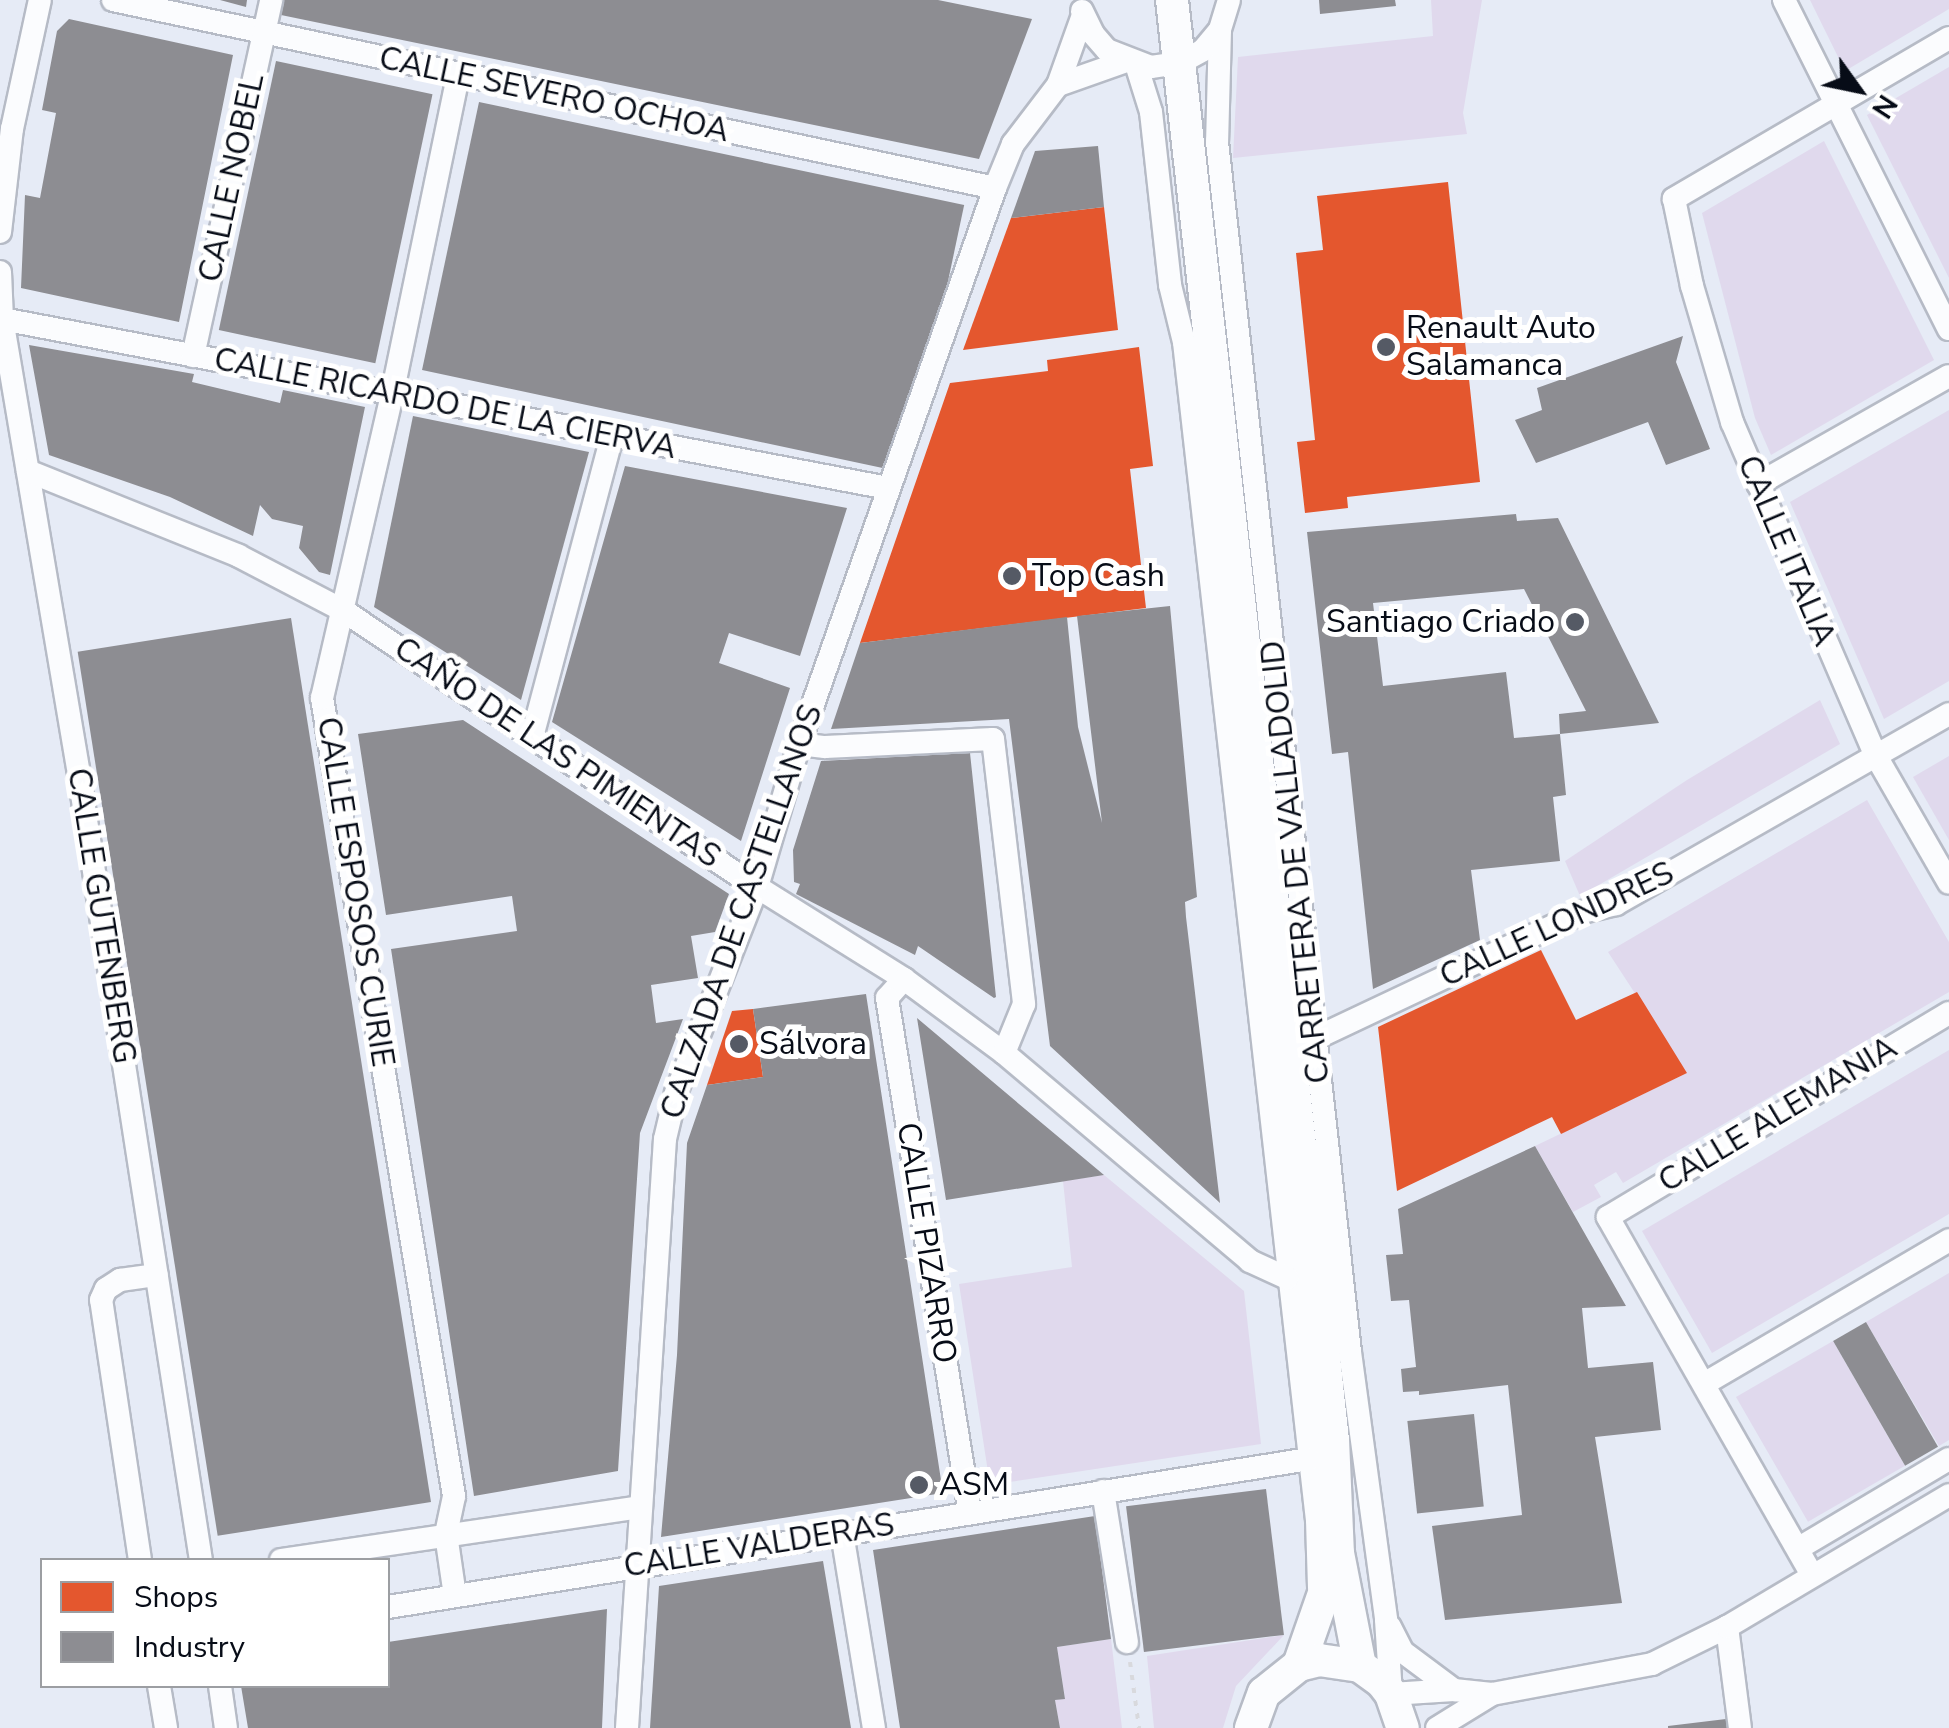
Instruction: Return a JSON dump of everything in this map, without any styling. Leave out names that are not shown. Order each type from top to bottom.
[{"type":"highway","name":"CARRETERA DE VALLADOLID","points":[[1172,0],[1333,1440],[1338,1553],[1360,1666]]},
{"type":"highway","name":"CARRETERA DE VALLADOLID","points":[[1299,1665],[1338,1553]]},
{"type":"highway","points":[[1251,1728],[1264,1693],[1299,1665],[1337,1660],[1360,1666],[1391,1693],[1404,1728]]},
{"type":"street","points":[[0,232],[12,129],[40,0]]},
{"type":"street","name":"CALLE SEVERO OCHOA","points":[[114,0],[996,188]]},
{"type":"street","name":"CALLE NOBEL","points":[[193,356],[271,0]]},
{"type":"street","name":"CARRETERA DE VALLADOLID","points":[[1229,0],[1220,30],[1217,142],[1350,1352],[1386,1620],[1391,1693]]},
{"type":"street","points":[[1784,0],[1949,328]]},
{"type":"street","name":"CARRETERA DE VALLADOLID","points":[[1082,8],[1107,50],[1131,63],[1151,112],[1170,286],[1183,333],[1319,1538],[1319,1609]]},
{"type":"street","name":"CALZADA DE CASTELLANOS","points":[[628,1728],[665,1139],[676,1094],[757,887],[799,744],[996,188],[1013,144],[1058,85],[1082,8]]},
{"type":"street","points":[[1058,85],[1131,63],[1180,63],[1203,50],[1220,30]]},
{"type":"street","points":[[1834,104],[1949,38]]},
{"type":"street","name":"CALLE ESPOSOS CURIE","points":[[455,1596],[446,1534],[454,1496],[322,698],[393,390],[458,75]]},
{"type":"street","name":"CALLE ITALIA","points":[[1834,104],[1674,199],[1692,286],[1732,422],[1876,756],[1949,883]]},
{"type":"street","name":"CALLE GUTENBERG","points":[[0,272],[2,319],[201,1558]]},
{"type":"street","name":"CALLE RICARDO DE LA CIERVA","points":[[2,319],[393,390],[612,437],[888,488]]},
{"type":"street","points":[[1758,484],[1949,376]]},
{"type":"street","points":[[532,737],[612,437]]},
{"type":"street","name":"CAÑO DE LAS PIMIENTAS","points":[[28,471],[240,556],[344,611],[757,887],[904,978],[1004,1053],[1250,1261],[1287,1278]]},
{"type":"street","name":"CALLE LONDRES","points":[[1316,1038],[1582,912],[1616,904],[1949,714]]},
{"type":"street","points":[[799,744],[825,747],[994,738],[1024,1004],[1004,1053]]},
{"type":"street","name":"CALLE PIZARRO","points":[[904,978],[887,998],[970,1513]]},
{"type":"street","name":"CALLE ALEMANIA","points":[[1704,1384],[1608,1218],[1949,1013]]},
{"type":"street","points":[[1812,1575],[1704,1384],[1949,1240]]},
{"type":"street","points":[[140,1558],[101,1300],[106,1289],[120,1280],[157,1275]]},
{"type":"street","name":"CALLE VALDERAS","points":[[390,1607],[1309,1459]]},
{"type":"street","points":[[1799,1548],[1949,1459]]},
{"type":"street","points":[[1103,1492],[1127,1642]]},
{"type":"street","points":[[1391,1693],[1454,1690],[1492,1694],[1652,1664],[1727,1627],[1949,1495]]},
{"type":"street","name":"CALLE VALDERAS","points":[[295,1558],[639,1507]]},
{"type":"street","points":[[842,1533],[874,1728]]},
{"type":"street","points":[[1386,1620],[1403,1652],[1454,1690]]},
{"type":"street","points":[[1727,1627],[1740,1728]]},
{"type":"street","points":[[160,1688],[166,1728]]},
{"type":"street","points":[[220,1688],[226,1728]]},
{"type":"street","points":[[1437,1728],[1492,1694]]},
{"type":"path","points":[[1127,1642],[1140,1728]]},
{"type":"shaded area","points":[[1431,0],[1482,0],[1463,113],[1467,134],[1233,158],[1238,57],[1433,36]]},
{"type":"shaded area","points":[[1810,0],[1949,0],[1949,9],[1845,71]]},
{"type":"shaded area","points":[[1949,67],[1949,278],[1867,115]]},
{"type":"shaded area","points":[[1824,141],[1934,360],[1771,455],[1755,418],[1702,213]]},
{"type":"shaded area","points":[[1949,410],[1949,681],[1884,719],[1790,502]]},
{"type":"shaded area","points":[[1820,700],[1840,744],[1580,896],[1565,861],[1687,780]]},
{"type":"shaded area","points":[[1949,756],[1949,840],[1913,777]]},
{"type":"shaded area","points":[[1867,800],[1949,942],[1949,992],[1623,1183],[1616,1172],[1594,1185],[1601,1197],[1573,1212],[1535,1146],[1687,1073],[1608,952]]},
{"type":"shaded area","points":[[1949,1050],[1949,1214],[1712,1353],[1642,1231]]},
{"type":"shaded area","points":[[1104,1175],[1244,1291],[1261,1444],[990,1485],[959,1284],[1072,1267],[1063,1181]]},
{"type":"shaded area","points":[[1949,1273],[1949,1440],[1939,1446],[1866,1322]]},
{"type":"shaded area","points":[[1833,1341],[1905,1466],[1808,1522],[1736,1397]]},
{"type":"shaded area","points":[[1284,1635],[1236,1686],[1223,1728],[1154,1728],[1147,1656]]},
{"type":"shaded area","points":[[1111,1639],[1122,1728],[1060,1728],[1055,1700],[1065,1698],[1057,1647]]},
{"type":"building: Shops","name":"Renault Auto Salamanca","points":[[1448,182],[1480,482],[1347,497],[1348,508],[1305,513],[1297,442],[1315,440],[1296,253],[1323,250],[1317,196]]},
{"type":"building: Shops","points":[[1104,207],[1118,330],[963,350],[1011,218]]},
{"type":"building: Shops","points":[[1139,347],[1153,466],[1130,469],[1146,608],[860,643],[950,383],[1048,371],[1047,360]]},
{"type":"building: Shops","points":[[1541,950],[1576,1020],[1637,992],[1687,1073],[1561,1134],[1552,1117],[1397,1191],[1378,1027]]},
{"type":"building: Shops","name":"Sálvora","points":[[753,1009],[763,1077],[707,1085],[732,1011]]},
{"type":"building: Industry","points":[[220,0],[247,0],[246,7]]},
{"type":"building: Industry","points":[[284,0],[938,0],[1032,19],[979,159],[281,15]]},
{"type":"building: Industry","points":[[1319,0],[1395,0],[1396,6],[1320,14]]},
{"type":"building: Industry","points":[[69,19],[233,55],[179,322],[21,288],[25,195],[40,198],[56,113],[42,110],[57,31]]},
{"type":"building: Industry","points":[[276,61],[433,94],[375,363],[219,330]]},
{"type":"building: Industry","points":[[479,102],[964,205],[907,473],[422,370]]},
{"type":"building: Industry","points":[[1098,146],[1104,207],[1011,218],[1035,151]]},
{"type":"building: Industry","points":[[1683,336],[1676,362],[1710,449],[1666,465],[1648,422],[1536,463],[1515,420],[1542,410],[1537,388]]},
{"type":"building: Industry","points":[[29,345],[194,374],[192,382],[280,403],[283,390],[365,407],[330,575],[319,572],[299,548],[303,526],[272,519],[260,505],[253,536],[170,497],[49,455]]},
{"type":"building: Industry","points":[[413,416],[589,452],[521,700],[374,607]]},
{"type":"building: Industry","points":[[625,466],[847,508],[800,656],[729,633],[719,663],[790,688],[741,841],[552,722]]},
{"type":"building: Industry","points":[[1516,514],[1517,521],[1558,518],[1659,723],[1560,734],[1566,795],[1553,797],[1560,861],[1471,870],[1480,940],[1373,989],[1348,752],[1332,754],[1307,532]],"holes":[[[1524,589],[1586,711],[1559,714],[1560,734],[1514,738],[1506,672],[1383,686],[1373,603]]]},
{"type":"building: Industry","points":[[1170,606],[1197,897],[1185,902],[1186,917],[1220,1203],[1050,1046],[1009,719],[831,729],[860,643],[1067,617],[1078,727],[1102,823],[1077,616]]},
{"type":"building: Industry","points":[[291,618],[431,1502],[218,1536],[78,652]]},
{"type":"building: Industry","points":[[463,720],[729,894],[715,932],[691,936],[698,978],[651,985],[656,1023],[683,1019],[640,1133],[618,1471],[474,1496],[391,949],[517,931],[512,896],[386,915],[358,734]]},
{"type":"building: Industry","points":[[970,753],[994,998],[918,946],[915,955],[796,894],[800,884],[794,882],[793,850],[821,761]]},
{"type":"building: Industry","points":[[866,994],[943,1493],[661,1537],[677,1355],[687,1143],[707,1085],[763,1077],[753,1009]]},
{"type":"building: Industry","points":[[917,1018],[1025,1109],[1104,1175],[946,1200]]},
{"type":"building: Industry","points":[[1535,1146],[1626,1306],[1582,1308],[1588,1368],[1653,1362],[1661,1430],[1595,1437],[1622,1603],[1445,1620],[1432,1526],[1522,1515],[1508,1385],[1419,1395],[1419,1391],[1403,1392],[1401,1369],[1416,1367],[1409,1300],[1391,1301],[1386,1255],[1403,1254],[1398,1209]]},
{"type":"building: Industry","points":[[1866,1322],[1938,1447],[1905,1466],[1833,1341]]},
{"type":"building: Industry","points":[[1474,1414],[1484,1506],[1417,1513],[1407,1421]]},
{"type":"building: Industry","points":[[1266,1489],[1284,1635],[1144,1652],[1126,1506]]},
{"type":"building: Industry","points":[[1095,1516],[1111,1639],[1057,1647],[1065,1699],[1055,1700],[1060,1728],[900,1728],[873,1550]]},
{"type":"building: Industry","points":[[823,1561],[851,1728],[650,1728],[659,1586]]},
{"type":"building: Industry","points":[[607,1609],[602,1728],[248,1728],[241,1688],[390,1688],[390,1642]]},
{"type":"building: Industry","points":[[1726,1719],[1727,1728],[1668,1728],[1668,1726]]},
{"type":"place","name":"Renault Auto Salamanca","points":[[1386,347]]},
{"type":"place","name":"Top Cash","points":[[1012,576]]},
{"type":"place","name":"Santiago Criado","points":[[1575,622]]},
{"type":"place","name":"Sálvora","points":[[739,1044]]},
{"type":"place","name":"ASM","points":[[919,1485]]}]
